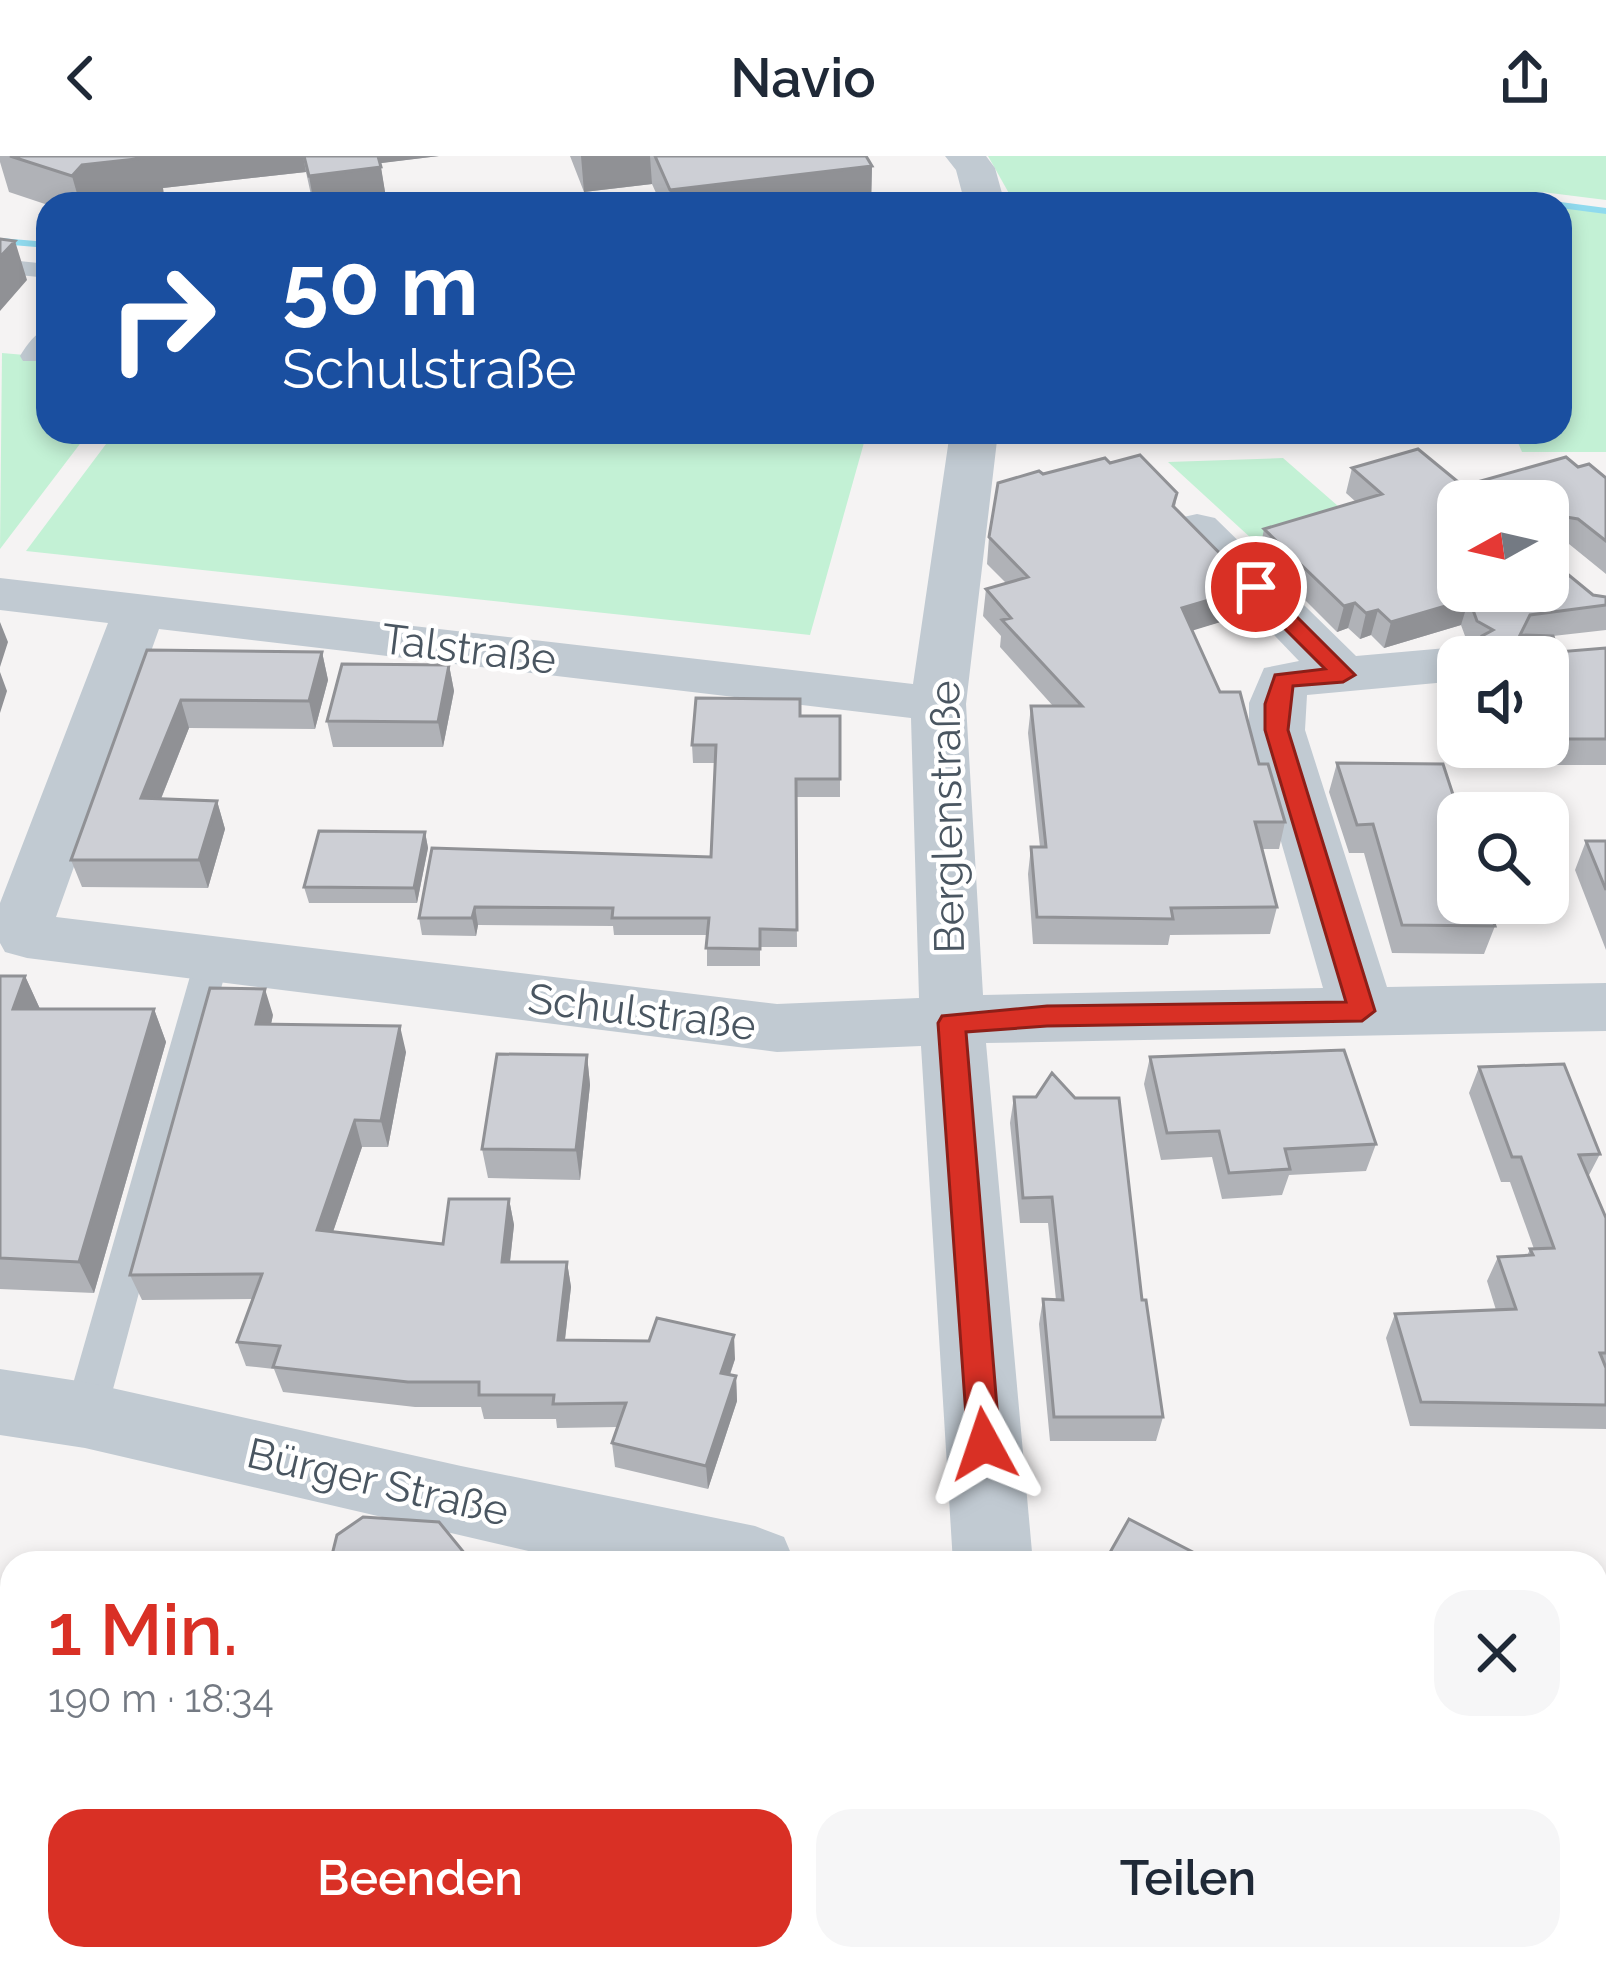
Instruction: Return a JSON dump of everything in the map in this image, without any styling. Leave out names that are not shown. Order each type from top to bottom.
[{"type":"street","points":[[965,156],[975,168],[982,192]]},
{"type":"street","name":"Berglenstraße","points":[[972,444],[938,704],[952,1023],[992,1551]]},
{"type":"street","points":[[1197,530],[1343,675]]},
{"type":"street","name":"Talstraße","points":[[0,595],[938,704]]},
{"type":"street","name":"Schulstraße","points":[[140,610],[26,918],[27,936],[777,1028],[1047,1016],[1606,1007]]},
{"type":"street","points":[[1362,1011],[1277,730],[1276,704],[1283,680],[1437,666]]},
{"type":"street","name":"Bürger Straße","points":[[0,1402],[85,1415],[460,1502],[647,1551]]},
{"type":"lane","points":[[0,266],[36,270]]},
{"type":"lane","points":[[85,1415],[212,959]]},
{"type":"green space","points":[[988,156],[1606,156],[1606,200],[1572,196],[1572,192],[1008,192]]},
{"type":"green space","points":[[1572,207],[1606,212],[1606,452],[1522,452],[1519,444],[1572,444]]},
{"type":"green space","points":[[2,353],[36,356],[36,444],[80,444],[0,549]]},
{"type":"green space","points":[[106,444],[864,444],[810,635],[26,551]]},
{"type":"green space","points":[[1283,458],[1346,513],[1252,539],[1168,462]]},
{"type":"building","points":[[10,156],[154,157],[82,165],[72,176]]},
{"type":"building","points":[[304,156],[378,156],[381,167],[309,176]]},
{"type":"building","points":[[655,156],[866,156],[872,166],[670,190]]},
{"type":"building","points":[[0,239],[15,241],[0,257]]},
{"type":"building","points":[[1418,449],[1456,480],[1437,480],[1437,608],[1391,622],[1378,610],[1366,613],[1355,603],[1344,606],[1264,529],[1382,494],[1352,468]]},
{"type":"building","points":[[1140,455],[1177,493],[1173,506],[1253,587],[1182,608],[1220,692],[1240,692],[1259,764],[1268,764],[1285,822],[1255,822],[1277,907],[1171,908],[1173,919],[1037,917],[1031,847],[1046,847],[1031,706],[1082,706],[1002,620],[1011,618],[986,589],[1028,577],[989,537],[998,483],[1039,471]]},
{"type":"building","points":[[1566,457],[1578,467],[1589,464],[1606,478],[1606,541],[1569,518],[1569,480],[1484,480]]},
{"type":"building","points":[[1569,575],[1593,595],[1606,597],[1606,605],[1569,610]]},
{"type":"building","points":[[1474,612],[1553,612],[1530,615],[1520,635],[1553,636],[1482,636],[1493,630],[1477,621]]},
{"type":"building","points":[[1606,648],[1606,739],[1569,739],[1569,651]]},
{"type":"building","points":[[147,650],[322,652],[309,701],[181,700],[141,798],[217,801],[199,860],[71,860]]},
{"type":"building","points":[[342,664],[449,665],[438,722],[327,721]]},
{"type":"building","points":[[696,698],[800,699],[800,716],[840,716],[840,779],[796,779],[797,930],[760,929],[760,949],[706,948],[709,918],[612,918],[613,908],[475,907],[472,918],[419,918],[432,848],[711,857],[716,745],[692,745]]},
{"type":"building","points":[[1337,763],[1437,764],[1444,768],[1452,792],[1437,792],[1437,924],[1495,926],[1402,925],[1373,824],[1357,825]]},
{"type":"building","points":[[319,831],[425,832],[414,888],[304,887]]},
{"type":"building","points":[[1586,841],[1606,841],[1606,890]]},
{"type":"building","points":[[0,976],[25,976],[13,1009],[154,1009],[79,1262],[0,1258]]},
{"type":"building","points":[[210,988],[265,989],[256,1024],[400,1026],[381,1121],[355,1120],[317,1230],[443,1244],[449,1199],[509,1199],[502,1262],[567,1262],[558,1340],[649,1341],[657,1318],[734,1335],[721,1373],[736,1376],[706,1466],[612,1443],[626,1403],[553,1404],[554,1395],[479,1395],[479,1382],[408,1382],[273,1367],[280,1346],[237,1342],[262,1274],[130,1275]]},
{"type":"building","points":[[1344,1050],[1376,1144],[1285,1149],[1290,1169],[1229,1173],[1219,1131],[1167,1133],[1150,1057]]},
{"type":"building","points":[[497,1054],[587,1055],[576,1150],[482,1149]]},
{"type":"building","points":[[1564,1064],[1600,1154],[1579,1155],[1606,1218],[1606,1353],[1600,1353],[1606,1368],[1606,1405],[1421,1402],[1395,1314],[1516,1309],[1498,1257],[1554,1248],[1521,1157],[1512,1157],[1479,1067]]},
{"type":"building","points":[[1052,1073],[1075,1098],[1119,1098],[1142,1300],[1146,1300],[1163,1417],[1054,1417],[1043,1299],[1063,1300],[1052,1197],[1023,1198],[1014,1097],[1036,1097]]},
{"type":"building","points":[[363,1517],[439,1522],[463,1551],[333,1551],[337,1535]]},
{"type":"building","points":[[1129,1519],[1191,1551],[1111,1551]]},
{"type":"waterway","points":[[1572,207],[1606,211]]},
{"type":"waterway","points":[[0,241],[36,244]]},
{"type":"route","points":[[984,1444],[952,1023],[1047,1016],[1362,1011],[1277,730],[1276,704],[1283,680],[1343,675],[1256,587]]}]
